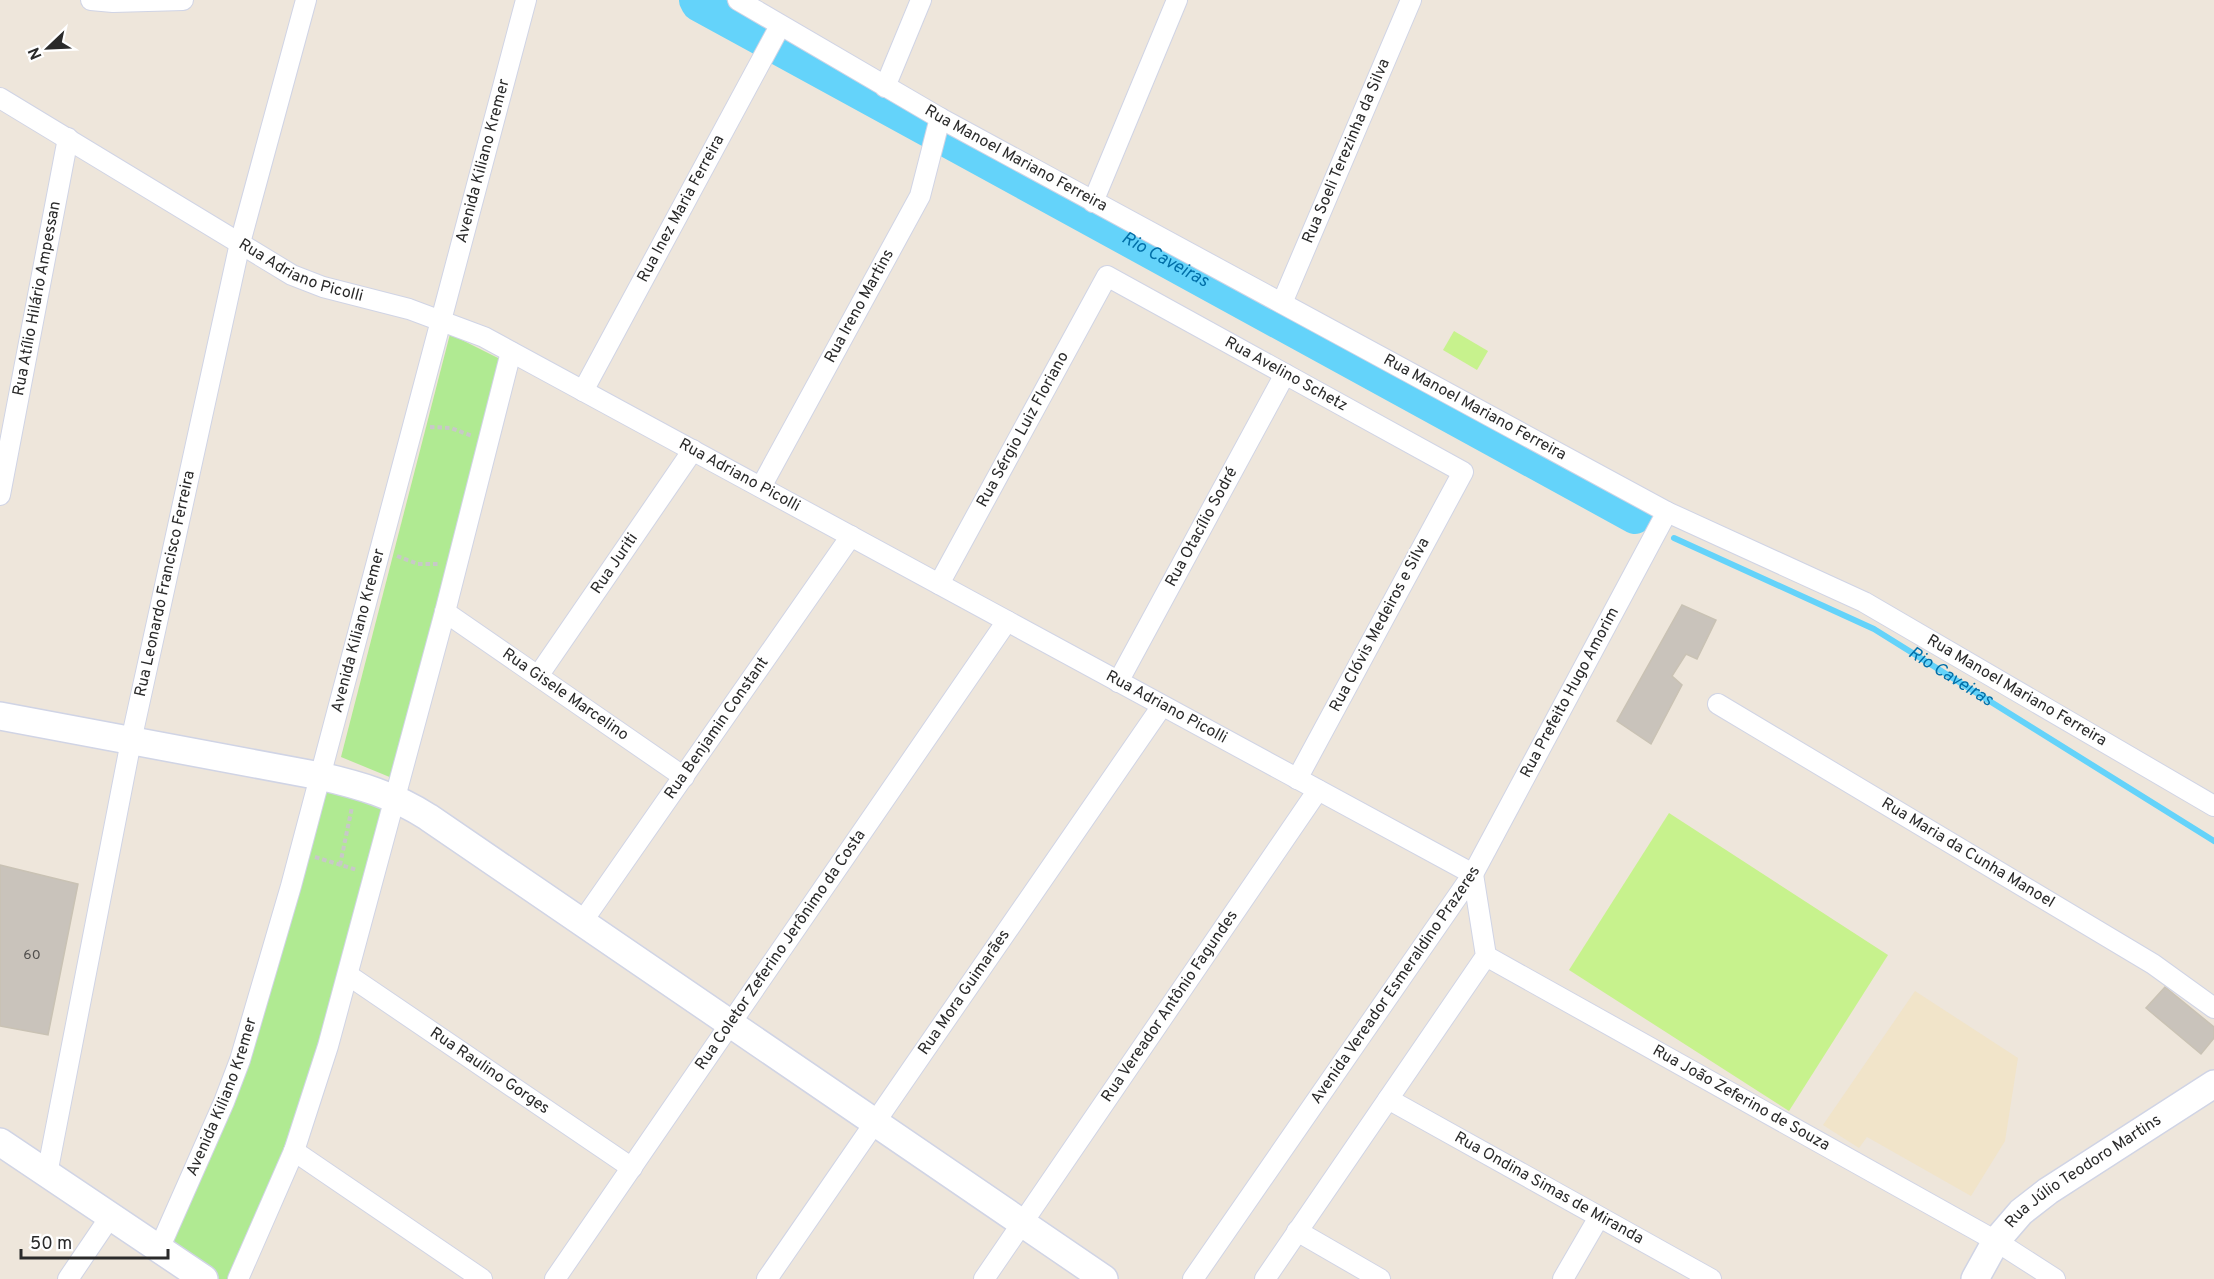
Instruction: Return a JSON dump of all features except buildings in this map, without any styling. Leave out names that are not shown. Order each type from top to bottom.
[{"type":"street","points":[[90,0],[113,2],[183,0]]},
{"type":"street","name":"Rua Leonardo Francisco Ferreira","points":[[47,1174],[131,741],[240,243],[306,0]]},
{"type":"street","name":"Avenida Kiliano Kremer","points":[[159,1250],[224,1102],[256,1011],[526,0]]},
{"type":"street","name":"Rua Manoel Mariano Ferreira","points":[[738,0],[778,29],[885,87],[939,120],[1667,512],[1864,602],[2214,806]]},
{"type":"street","points":[[885,87],[921,0]]},
{"type":"street","points":[[1094,202],[1177,0]]},
{"type":"street","name":"Rua Soeli Terezinha da Silva","points":[[1282,303],[1411,0]]},
{"type":"street","name":"Rua Inez Maria Ferreira","points":[[583,391],[778,29]]},
{"type":"street","name":"Rua Adriano Picolli","points":[[0,98],[308,282],[409,309],[484,338],[512,352],[1473,874]]},
{"type":"street","name":"Rua Ireno Martins","points":[[761,487],[920,196],[939,120]]},
{"type":"street","name":"Rua Atílio Hilário Ampessan","points":[[0,495],[68,138]]},
{"type":"street","name":"Rua Avelino Schetz","points":[[1107,276],[1463,472]]},
{"type":"street","name":"Rua Sérgio Luiz Floriano","points":[[939,584],[1107,276]]},
{"type":"street","points":[[238,1279],[294,1151],[328,1046],[396,798],[512,352]]},
{"type":"street","name":"Rua Otacílio Sodré","points":[[1118,682],[1286,374]]},
{"type":"street","name":"Rua Juriti","points":[[538,676],[693,450]]},
{"type":"street","name":"Rua Clóvis Medeiros e Silva","points":[[1297,778],[1463,472]]},
{"type":"street","name":"Rua Prefeito Hugo Amorim","points":[[1473,874],[1667,512]]},
{"type":"street","name":"Rua Benjamin Constant","points":[[582,922],[851,536]]},
{"type":"street","name":"Rua Gisele Marcelino","points":[[445,612],[684,777]]},
{"type":"street","name":"Rua Coletor Zeferino Jerônimo da Costa","points":[[555,1279],[1007,621]]},
{"type":"street","name":"Rua Maria da Cunha Manoel","points":[[1718,704],[2154,964],[2214,1008]]},
{"type":"street","name":"Rua Mora Guimarães","points":[[767,1279],[1162,705]]},
{"type":"street","points":[[0,716],[320,776],[357,784],[396,798],[428,817],[1104,1279]]},
{"type":"street","name":"Rua Vereador Antônio Fagundes","points":[[984,1279],[1318,790]]},
{"type":"street","name":"Avenida Vereador Esmeraldino Prazeres","points":[[1473,874],[1486,956]]},
{"type":"street","name":"Avenida Vereador Esmeraldino Prazeres","points":[[1193,1279],[1473,874]]},
{"type":"street","points":[[1265,1279],[1486,956]]},
{"type":"street","name":"Rua João Zeferino de Souza","points":[[1486,956],[1996,1241],[2055,1279]]},
{"type":"street","name":"Rua Raulino Gorges","points":[[348,975],[632,1168]]},
{"type":"street","name":"Rua Júlio Teodoro Martins","points":[[1975,1279],[1996,1241],[2021,1212],[2048,1191],[2214,1084]]},
{"type":"street","name":"Rua Ondina Simas de Miranda","points":[[1388,1099],[1711,1279]]},
{"type":"street","points":[[0,1142],[204,1279]]},
{"type":"street","points":[[294,1151],[482,1279]]},
{"type":"street","points":[[68,1279],[110,1217]]},
{"type":"street","points":[[1563,1279],[1599,1217]]},
{"type":"street","points":[[1297,1231],[1380,1279]]},
{"type":"path","points":[[410,432],[430,427],[451,428],[470,435],[487,447]]},
{"type":"path","points":[[382,541],[397,556],[417,564],[439,564],[459,556]]},
{"type":"path","points":[[340,865],[357,784]]},
{"type":"path","points":[[300,853],[375,875]]},
{"type":"shaded area","points":[[1915,991],[2018,1058],[2005,1141],[1971,1196],[1867,1137],[1859,1148],[1823,1125]]},
{"type":"green space","points":[[1454,331],[1488,351],[1477,370],[1443,350]]},
{"type":"green space","points":[[450,334],[500,359],[392,778],[341,757]]},
{"type":"green space","points":[[325,791],[383,804],[330,1002],[287,1139],[228,1279],[218,1279],[169,1249]]},
{"type":"green space","points":[[1669,813],[1888,955],[1789,1111],[1569,970]]},
{"type":"waterway","name":"Rio Caveiras","points":[[696,0],[698,4],[1635,517]]},
{"type":"waterway","name":"Rio Caveiras","points":[[1674,538],[1874,629],[2214,841]]}]
